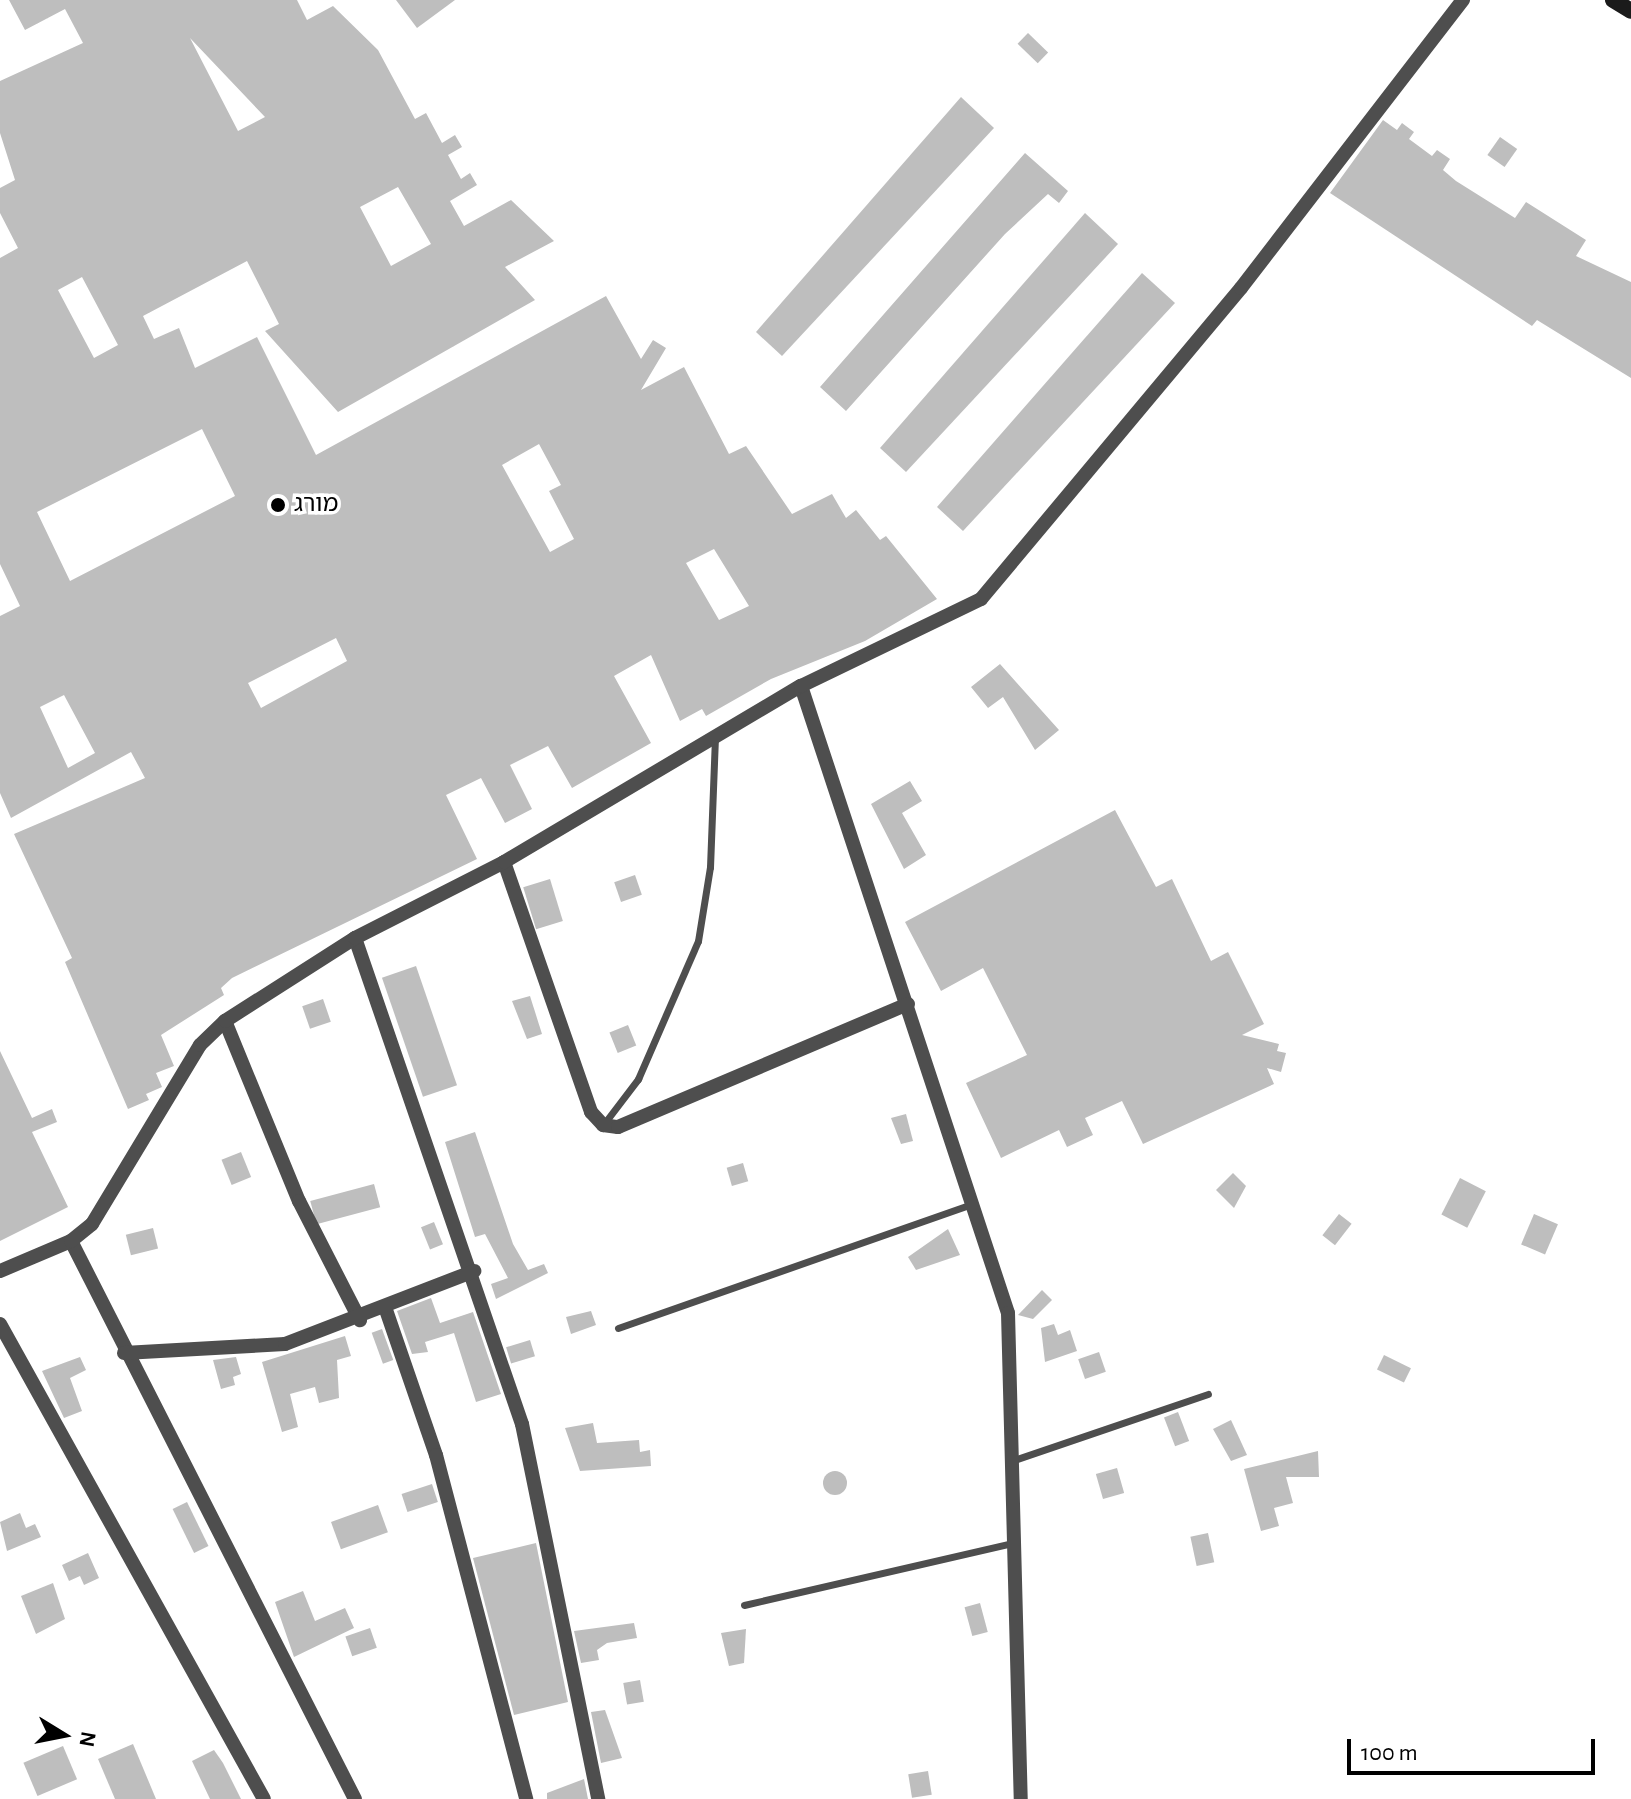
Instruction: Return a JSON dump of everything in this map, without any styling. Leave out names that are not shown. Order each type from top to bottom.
[{"type":"main road","points":[[1613,0],[1631,11]]},
{"type":"street","points":[[0,1271],[71,1241],[92,1224],[200,1045],[225,1021],[355,938],[504,862],[801,686],[981,599],[1251,277],[1463,0]]},
{"type":"street","points":[[801,686],[1008,1313],[1009,1462],[1021,1799]]},
{"type":"street","points":[[504,862],[591,1112],[603,1125],[618,1127],[908,1004]]},
{"type":"street","points":[[355,938],[474,1271],[529,1455],[598,1799]]},
{"type":"street","points":[[225,1021],[299,1201],[360,1320]]},
{"type":"street","points":[[71,1241],[124,1353],[355,1799]]},
{"type":"street","points":[[124,1353],[285,1344],[360,1320],[474,1271]]},
{"type":"street","points":[[385,1307],[436,1455],[526,1799]]},
{"type":"street","points":[[0,1324],[264,1799]]},
{"type":"lane","points":[[603,1125],[638,1079],[698,941],[710,867],[715,736]]},
{"type":"lane","points":[[618,1328],[974,1204]]},
{"type":"lane","points":[[1009,1462],[1208,1394]]},
{"type":"lane","points":[[744,1605],[1012,1543]]},
{"type":"building","points":[[9,0],[297,0],[307,20],[333,6],[378,50],[415,119],[426,113],[442,143],[455,135],[462,147],[448,155],[461,179],[470,173],[477,185],[450,201],[464,226],[511,200],[554,241],[505,267],[535,300],[338,412],[265,331],[279,324],[247,261],[143,316],[154,339],[179,328],[195,368],[257,337],[316,455],[606,296],[641,359],[653,340],[666,348],[641,390],[684,367],[729,454],[746,446],[792,514],[832,494],[846,518],[856,510],[880,540],[886,536],[937,599],[865,641],[771,679],[706,716],[702,709],[680,721],[651,655],[614,676],[651,743],[572,788],[548,746],[510,765],[532,809],[505,823],[481,778],[446,795],[477,859],[232,978],[221,988],[224,995],[161,1035],[174,1066],[156,1073],[162,1087],[146,1094],[149,1100],[128,1109],[65,962],[72,958],[14,834],[145,778],[131,752],[11,818],[0,793],[0,616],[20,606],[0,564],[0,258],[18,248],[0,213],[0,188],[15,180],[0,133],[0,81],[83,43],[65,9],[25,30]],"holes":[[[190,38],[265,117],[238,131]],[[398,187],[431,244],[391,266],[360,207]],[[82,277],[118,345],[94,358],[58,290]],[[202,429],[235,496],[70,581],[37,512]],[[539,444],[561,485],[549,491],[574,539],[550,552],[502,465]],[[714,549],[749,606],[719,620],[686,563]],[[336,638],[347,661],[261,708],[248,683]],[[64,695],[95,753],[68,768],[40,707]]]},
{"type":"building","points":[[396,0],[455,0],[417,28]]},
{"type":"building","points":[[1028,33],[1048,52],[1038,63],[1018,44]]},
{"type":"building","points":[[961,97],[994,128],[782,356],[756,332]]},
{"type":"building","points":[[1383,120],[1397,130],[1402,123],[1414,132],[1409,139],[1432,156],[1437,150],[1450,159],[1443,170],[1456,181],[1515,218],[1526,202],[1586,240],[1576,256],[1631,282],[1631,378],[1537,320],[1532,326],[1330,193]]},
{"type":"building","points":[[1500,137],[1517,149],[1505,167],[1487,155]]},
{"type":"building","points":[[1025,153],[1068,191],[1059,203],[1048,194],[1005,234],[846,411],[820,387]]},
{"type":"building","points":[[1085,213],[1118,244],[906,472],[880,448]]},
{"type":"building","points":[[1142,273],[1175,303],[963,531],[937,507]]},
{"type":"building","points":[[1000,664],[1059,730],[1035,750],[1003,697],[988,708],[971,687]]},
{"type":"building","points":[[910,781],[922,801],[902,813],[926,855],[904,869],[871,804]]},
{"type":"building","points":[[1115,810],[1156,887],[1172,879],[1211,961],[1228,952],[1264,1024],[1242,1035],[1279,1044],[1277,1051],[1286,1053],[1281,1072],[1267,1068],[1274,1084],[1143,1144],[1122,1101],[1085,1118],[1093,1135],[1067,1147],[1059,1130],[1001,1158],[966,1083],[1027,1055],[983,968],[941,991],[905,922]]},
{"type":"building","points":[[635,875],[642,895],[621,902],[614,882]]},
{"type":"building","points":[[550,879],[563,921],[536,929],[523,887]]},
{"type":"building","points":[[416,966],[457,1085],[423,1097],[382,978]]},
{"type":"building","points":[[530,996],[542,1034],[527,1039],[512,1001]]},
{"type":"building","points":[[323,999],[331,1022],[310,1029],[302,1006]]},
{"type":"building","points":[[628,1025],[636,1045],[618,1053],[609,1032]]},
{"type":"building","points":[[0,1051],[32,1118],[52,1109],[57,1122],[32,1132],[68,1207],[0,1241]]},
{"type":"building","points":[[906,1114],[913,1141],[901,1144],[891,1118]]},
{"type":"building","points":[[475,1132],[513,1244],[528,1270],[544,1264],[548,1273],[496,1299],[491,1284],[508,1278],[485,1234],[475,1237],[445,1142]]},
{"type":"building","points":[[241,1152],[251,1177],[232,1185],[222,1160]]},
{"type":"building","points":[[743,1163],[748,1181],[732,1186],[727,1168]]},
{"type":"building","points":[[1233,1173],[1246,1186],[1234,1208],[1216,1190]]},
{"type":"building","points":[[1460,1178],[1486,1191],[1467,1228],[1441,1215]]},
{"type":"building","points":[[374,1184],[380,1207],[316,1224],[310,1201]]},
{"type":"building","points":[[1339,1214],[1352,1224],[1335,1245],[1322,1235]]},
{"type":"building","points":[[1534,1214],[1558,1224],[1545,1255],[1521,1244]]},
{"type":"building","points":[[434,1222],[443,1244],[430,1249],[421,1227]]},
{"type":"building","points":[[153,1228],[158,1248],[131,1255],[126,1235]]},
{"type":"building","points":[[948,1229],[960,1255],[916,1270],[908,1257]]},
{"type":"building","points":[[1042,1290],[1052,1300],[1033,1319],[1018,1315]]},
{"type":"building","points":[[431,1298],[440,1323],[473,1312],[501,1394],[476,1402],[454,1333],[425,1342],[428,1352],[412,1354],[397,1311]]},
{"type":"building","points":[[591,1311],[596,1325],[571,1334],[566,1317]]},
{"type":"building","points":[[1054,1324],[1058,1335],[1070,1330],[1077,1351],[1045,1362],[1041,1328]]},
{"type":"building","points":[[382,1329],[393,1360],[383,1364],[372,1333]]},
{"type":"building","points":[[345,1336],[351,1356],[337,1360],[339,1398],[319,1403],[315,1387],[290,1394],[298,1427],[282,1432],[262,1362]]},
{"type":"building","points":[[530,1340],[535,1356],[511,1364],[506,1347]]},
{"type":"building","points":[[1099,1352],[1106,1372],[1085,1379],[1078,1359]]},
{"type":"building","points":[[1384,1355],[1411,1368],[1404,1383],[1377,1369]]},
{"type":"building","points":[[80,1357],[86,1370],[70,1378],[82,1411],[64,1418],[42,1371]]},
{"type":"building","points":[[236,1357],[241,1374],[233,1377],[235,1385],[221,1389],[213,1360]]},
{"type":"building","points":[[1178,1412],[1189,1441],[1175,1446],[1164,1417]]},
{"type":"building","points":[[1231,1420],[1247,1455],[1231,1461],[1213,1429]]},
{"type":"building","points":[[593,1423],[597,1443],[639,1440],[640,1452],[650,1450],[651,1466],[580,1471],[565,1428]]},
{"type":"building","points":[[1318,1451],[1319,1477],[1286,1477],[1293,1503],[1274,1508],[1279,1526],[1261,1531],[1244,1469]]},
{"type":"building","points":[[1117,1468],[1124,1493],[1103,1499],[1096,1474]]},
{"type":"building","points":[[835,1471],[844,1474],[847,1483],[844,1492],[835,1495],[826,1492],[823,1483],[826,1474]]},
{"type":"building","points":[[432,1484],[438,1502],[407,1512],[402,1494]]},
{"type":"building","points":[[187,1502],[208,1546],[194,1553],[173,1509]]},
{"type":"building","points":[[378,1505],[388,1532],[341,1549],[331,1522]]},
{"type":"building","points":[[20,1513],[26,1528],[35,1524],[41,1537],[7,1551],[0,1522]]},
{"type":"building","points":[[1208,1533],[1214,1562],[1197,1566],[1190,1537]]},
{"type":"building","points":[[536,1543],[568,1702],[514,1715],[473,1558]]},
{"type":"building","points":[[88,1553],[99,1578],[84,1585],[80,1576],[69,1581],[62,1565]]},
{"type":"building","points":[[53,1583],[65,1619],[36,1634],[21,1596]]},
{"type":"building","points":[[303,1591],[315,1621],[345,1608],[354,1628],[294,1657],[275,1602]]},
{"type":"building","points":[[980,1603],[988,1632],[972,1636],[965,1607]]},
{"type":"building","points":[[634,1623],[637,1638],[607,1643],[597,1650],[599,1660],[581,1663],[574,1631]]},
{"type":"building","points":[[370,1628],[377,1648],[352,1656],[345,1636]]},
{"type":"building","points":[[746,1629],[744,1663],[729,1666],[721,1633]]},
{"type":"building","points":[[640,1680],[644,1702],[627,1705],[623,1683]]},
{"type":"building","points":[[605,1710],[622,1758],[601,1763],[591,1712]]},
{"type":"building","points":[[133,1744],[156,1799],[115,1799],[98,1759]]},
{"type":"building","points":[[63,1746],[77,1779],[37,1796],[23,1763]]},
{"type":"building","points":[[214,1750],[241,1799],[210,1799],[192,1761]]},
{"type":"building","points":[[928,1771],[932,1795],[912,1798],[908,1774]]},
{"type":"building","points":[[584,1779],[588,1799],[547,1799],[547,1793]]},
{"type":"place","name":"מורג","points":[[278,505]]}]
